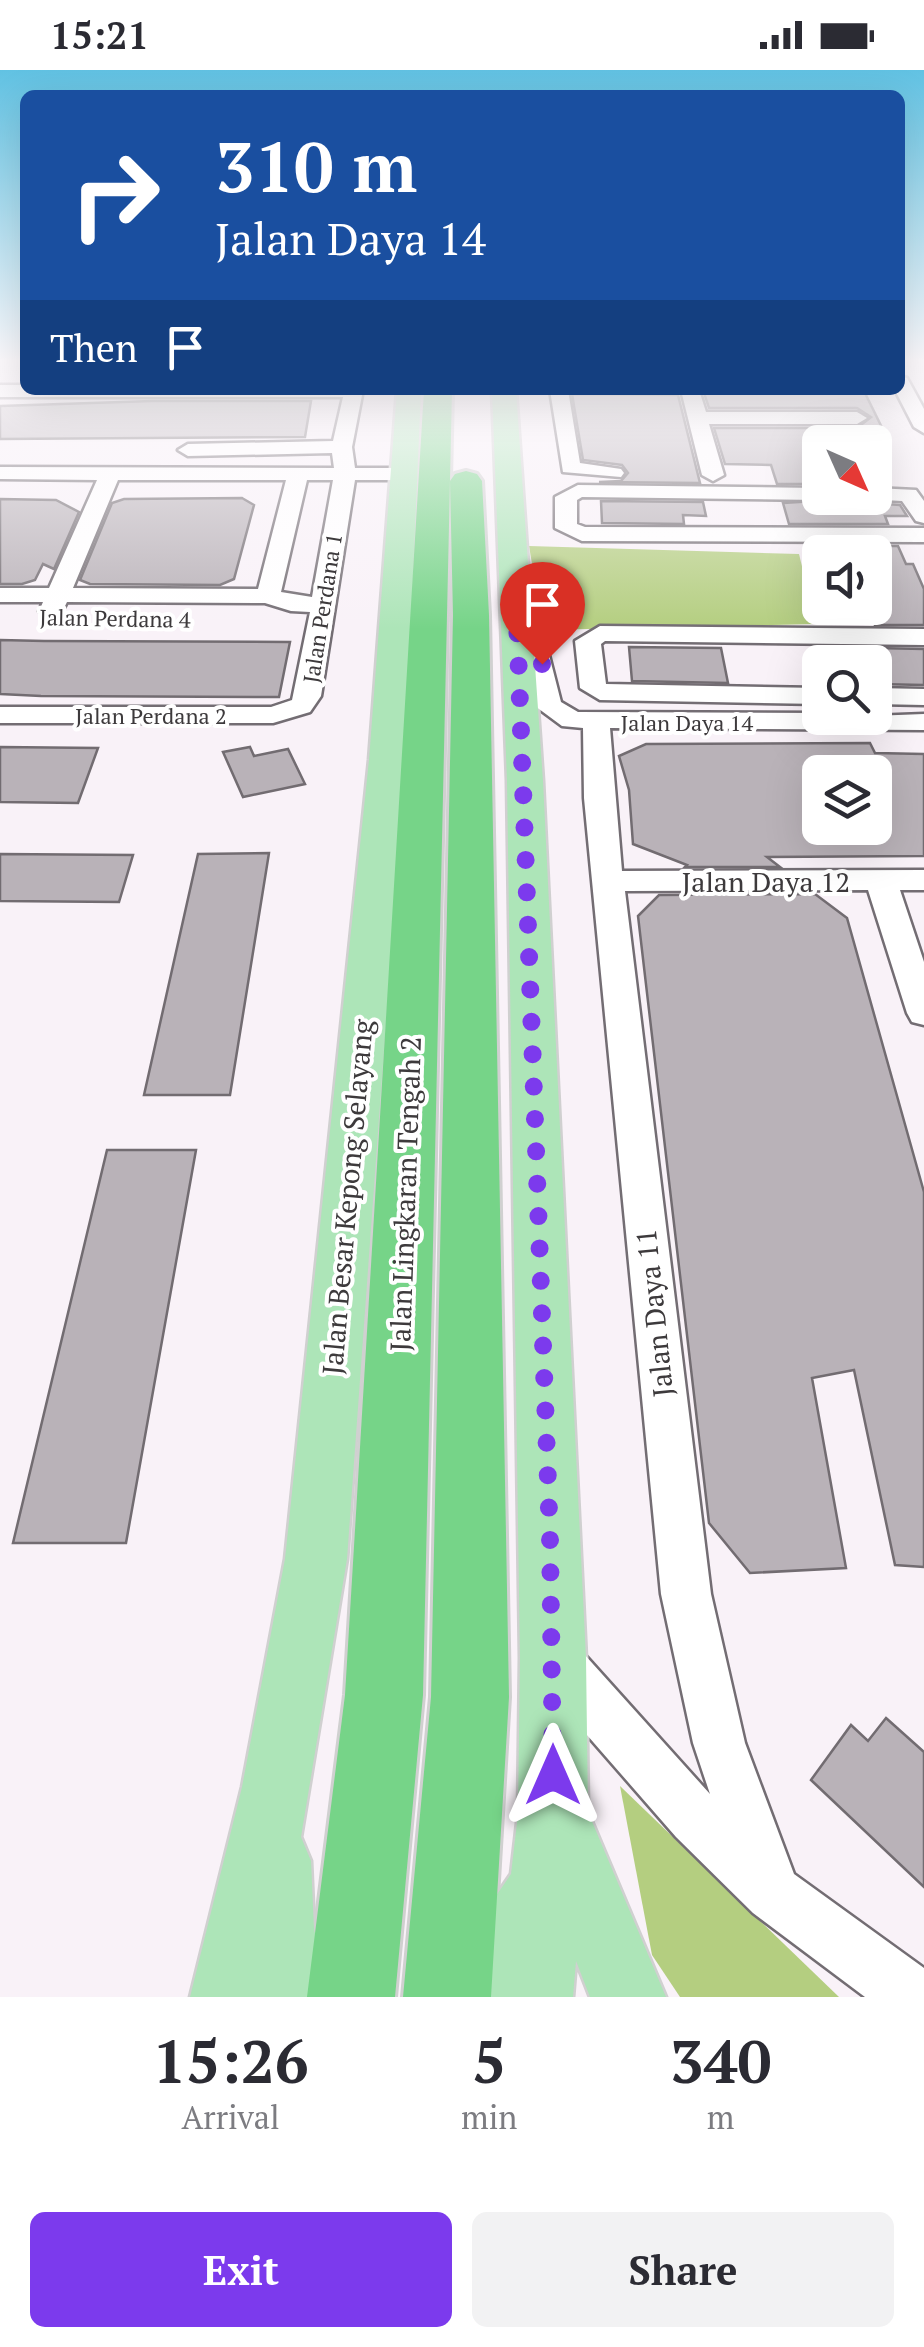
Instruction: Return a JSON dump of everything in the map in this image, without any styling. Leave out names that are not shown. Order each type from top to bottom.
[{"type":"highway","name":"Jalan Lingkaran Tengah 2","points":[[351,1997],[384,1696],[472,617],[447,449]]},
{"type":"highway","name":"Jalan Lingkaran Tengah 2","points":[[447,1997],[470,1698],[472,617],[465,449]]},
{"type":"main road","name":"Jalan Besar Kepong Selayang","points":[[228,1997],[276,1787],[316,1559],[387,760],[403,449]]},
{"type":"main road","points":[[496,449],[472,617],[526,780],[554,1658],[553,1814],[535,1997]]},
{"type":"main road","points":[[276,1787],[274,1898],[283,1972],[291,1997]]},
{"type":"main road","points":[[553,1814],[628,1997]]},
{"type":"main road","points":[[472,1997],[544,1889]]},
{"type":"street","points":[[169,450],[231,449]]},
{"type":"street","name":"Jalan Perdana 1","points":[[301,706],[308,696],[344,474],[342,449]]},
{"type":"street","points":[[567,449],[570,468],[587,473],[802,494]]},
{"type":"street","points":[[705,449],[724,534]]},
{"type":"street","points":[[0,452],[37,451]]},
{"type":"street","points":[[0,473],[106,483]]},
{"type":"street","points":[[0,492],[106,483],[296,483],[344,474],[401,474]]},
{"type":"street","points":[[802,477],[569,493],[566,528],[582,534],[778,534],[802,541]]},
{"type":"street","points":[[892,477],[924,477]]},
{"type":"street","points":[[53,606],[106,483]]},
{"type":"street","points":[[268,596],[296,483]]},
{"type":"street","points":[[766,493],[778,534]]},
{"type":"street","points":[[892,495],[908,495],[924,516]]},
{"type":"street","points":[[892,538],[924,535]]},
{"type":"street","points":[[0,594],[53,606],[268,596],[292,604],[323,605]]},
{"type":"street","name":"Jalan Perdana 4","points":[[0,616],[53,606],[230,619]]},
{"type":"street","name":"Jalan Daya 14","points":[[472,617],[535,642],[548,706],[572,720],[924,722]]},
{"type":"street","points":[[845,625],[849,636]]},
{"type":"street","points":[[802,696],[613,693],[594,688],[588,642],[600,633],[924,636]]},
{"type":"street","points":[[810,635],[813,645]]},
{"type":"street","points":[[892,696],[924,697]]},
{"type":"street","name":"Jalan Perdana 2","points":[[0,715],[273,715],[301,706]]},
{"type":"street","name":"Jalan Daya 11","points":[[596,722],[596,764],[686,1594],[719,1743],[773,1892]]},
{"type":"street","name":"Jalan Daya 12","points":[[608,880],[924,880]]},
{"type":"street","points":[[881,880],[924,1012]]},
{"type":"street","points":[[554,1658],[694,1818],[773,1892],[914,1997]]},
{"type":"green space","points":[[529,546],[799,554],[802,624],[543,630]]},
{"type":"green space","points":[[620,1786],[839,1997],[680,1997],[652,1955]]},
{"type":"building","points":[[581,449],[691,449],[700,483],[599,482],[621,481],[628,473],[622,465],[583,460]]},
{"type":"building","points":[[720,449],[802,449],[802,484],[777,484],[771,465],[725,464]]},
{"type":"building","points":[[242,498],[254,505],[234,579],[220,585],[90,584],[80,580],[112,503],[124,499]]},
{"type":"building","points":[[0,499],[56,500],[79,512],[54,569],[43,564],[35,580],[0,584]]},
{"type":"building","points":[[601,501],[703,502],[706,516],[683,515],[684,524],[602,523]]},
{"type":"building","points":[[802,502],[802,515],[892,515],[892,504],[900,505],[907,516],[885,516],[888,524],[789,524],[783,503]]},
{"type":"building","points":[[892,546],[898,546],[906,564],[913,564],[924,589],[924,625],[892,625]]},
{"type":"building","points":[[0,640],[290,642],[279,697],[41,696],[0,694]]},
{"type":"building","points":[[629,647],[721,648],[728,683],[632,681]]},
{"type":"building","points":[[892,648],[924,649],[924,685],[892,684]]},
{"type":"building","points":[[870,743],[875,753],[924,754],[924,856],[767,857],[780,867],[685,867],[633,844],[629,790],[619,756],[646,744]]},
{"type":"building","points":[[0,747],[98,748],[78,803],[0,802]]},
{"type":"building","points":[[250,747],[254,756],[288,749],[305,784],[243,797],[223,752]]},
{"type":"building","points":[[269,853],[230,1095],[144,1095],[198,854]]},
{"type":"building","points":[[0,854],[133,855],[119,902],[0,901]]},
{"type":"building","points":[[815,894],[847,918],[924,1192],[924,1567],[895,1565],[854,1370],[812,1378],[846,1568],[750,1573],[709,1523],[638,916],[659,895]]},
{"type":"building","points":[[107,1150],[196,1150],[126,1543],[13,1543]]},
{"type":"building","points":[[886,1718],[924,1752],[924,1887],[811,1780],[851,1725],[868,1741]]},
{"type":"route","points":[[542,664],[535,642],[517,620],[526,780],[554,1658],[553,1775]]}]
